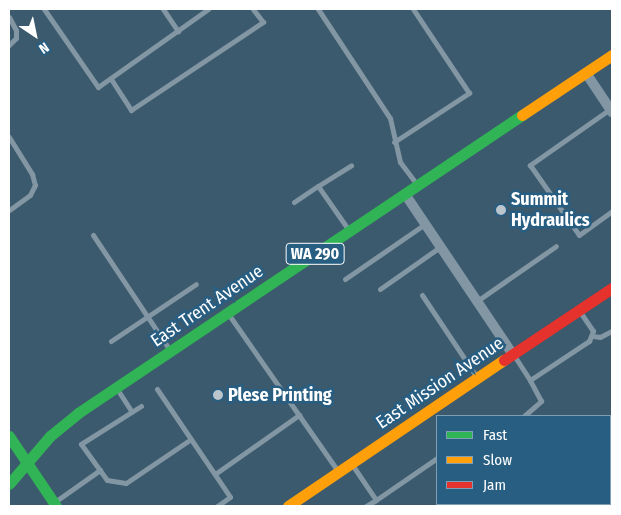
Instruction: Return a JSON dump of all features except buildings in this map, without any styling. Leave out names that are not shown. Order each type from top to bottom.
[{"type":"main road","name":"East Trent Avenue","points":[[9,484],[26,462],[63,424],[612,55]]},
{"type":"main road","name":"East Mission Avenue","points":[[288,506],[438,409],[478,379],[612,288]]},
{"type":"main road","points":[[9,436],[55,505]]},
{"type":"street","points":[[586,73],[611,110]]},
{"type":"street","points":[[405,194],[513,355]]},
{"type":"lane","points":[[44,9],[98,87],[208,9]]},
{"type":"lane","points":[[163,9],[178,31]]},
{"type":"lane","points":[[111,79],[131,110],[263,22],[252,9]]},
{"type":"lane","points":[[318,9],[390,118],[400,162],[418,186]]},
{"type":"lane","points":[[394,142],[470,92],[413,9]]},
{"type":"lane","points":[[9,17],[16,30],[16,38],[9,45]]},
{"type":"lane","points":[[611,110],[530,165],[579,235],[612,210]]},
{"type":"lane","points":[[9,137],[32,174],[35,185],[30,195],[9,210]]},
{"type":"lane","points":[[294,202],[350,165]]},
{"type":"lane","points":[[318,186],[350,231]]},
{"type":"lane","points":[[345,279],[425,224]]},
{"type":"lane","points":[[93,235],[170,351]]},
{"type":"lane","points":[[477,301],[556,246]]},
{"type":"lane","points":[[380,289],[441,247]]},
{"type":"lane","points":[[111,341],[196,284]]},
{"type":"lane","points":[[422,295],[478,379]]},
{"type":"lane","points":[[579,311],[593,336]]},
{"type":"lane","points":[[228,313],[339,472]]},
{"type":"lane","points":[[530,380],[593,336],[600,337],[612,331]]},
{"type":"lane","points":[[513,355],[530,380],[541,402],[525,415]]},
{"type":"lane","points":[[116,387],[132,412]]},
{"type":"lane","points":[[157,389],[230,496],[217,506]]},
{"type":"lane","points":[[141,406],[82,444],[107,480],[126,483],[191,439]]},
{"type":"lane","points":[[215,474],[298,415]]},
{"type":"lane","points":[[366,506],[436,459]]},
{"type":"lane","points":[[351,464],[376,500]]},
{"type":"lane","points":[[55,505],[100,470]]},
{"type":"traffic: fast","points":[[9,484],[50,436],[78,413],[522,115]]},
{"type":"traffic: fast","points":[[9,436],[56,506]]},
{"type":"traffic: slow","points":[[522,115],[612,55]]},
{"type":"traffic: slow","points":[[288,506],[504,360]]},
{"type":"traffic: jam","points":[[504,360],[612,288]]},
{"type":"place","name":"Summit Hydraulics","points":[[501,210]]},
{"type":"place","name":"Plese Printing","points":[[218,395]]}]
